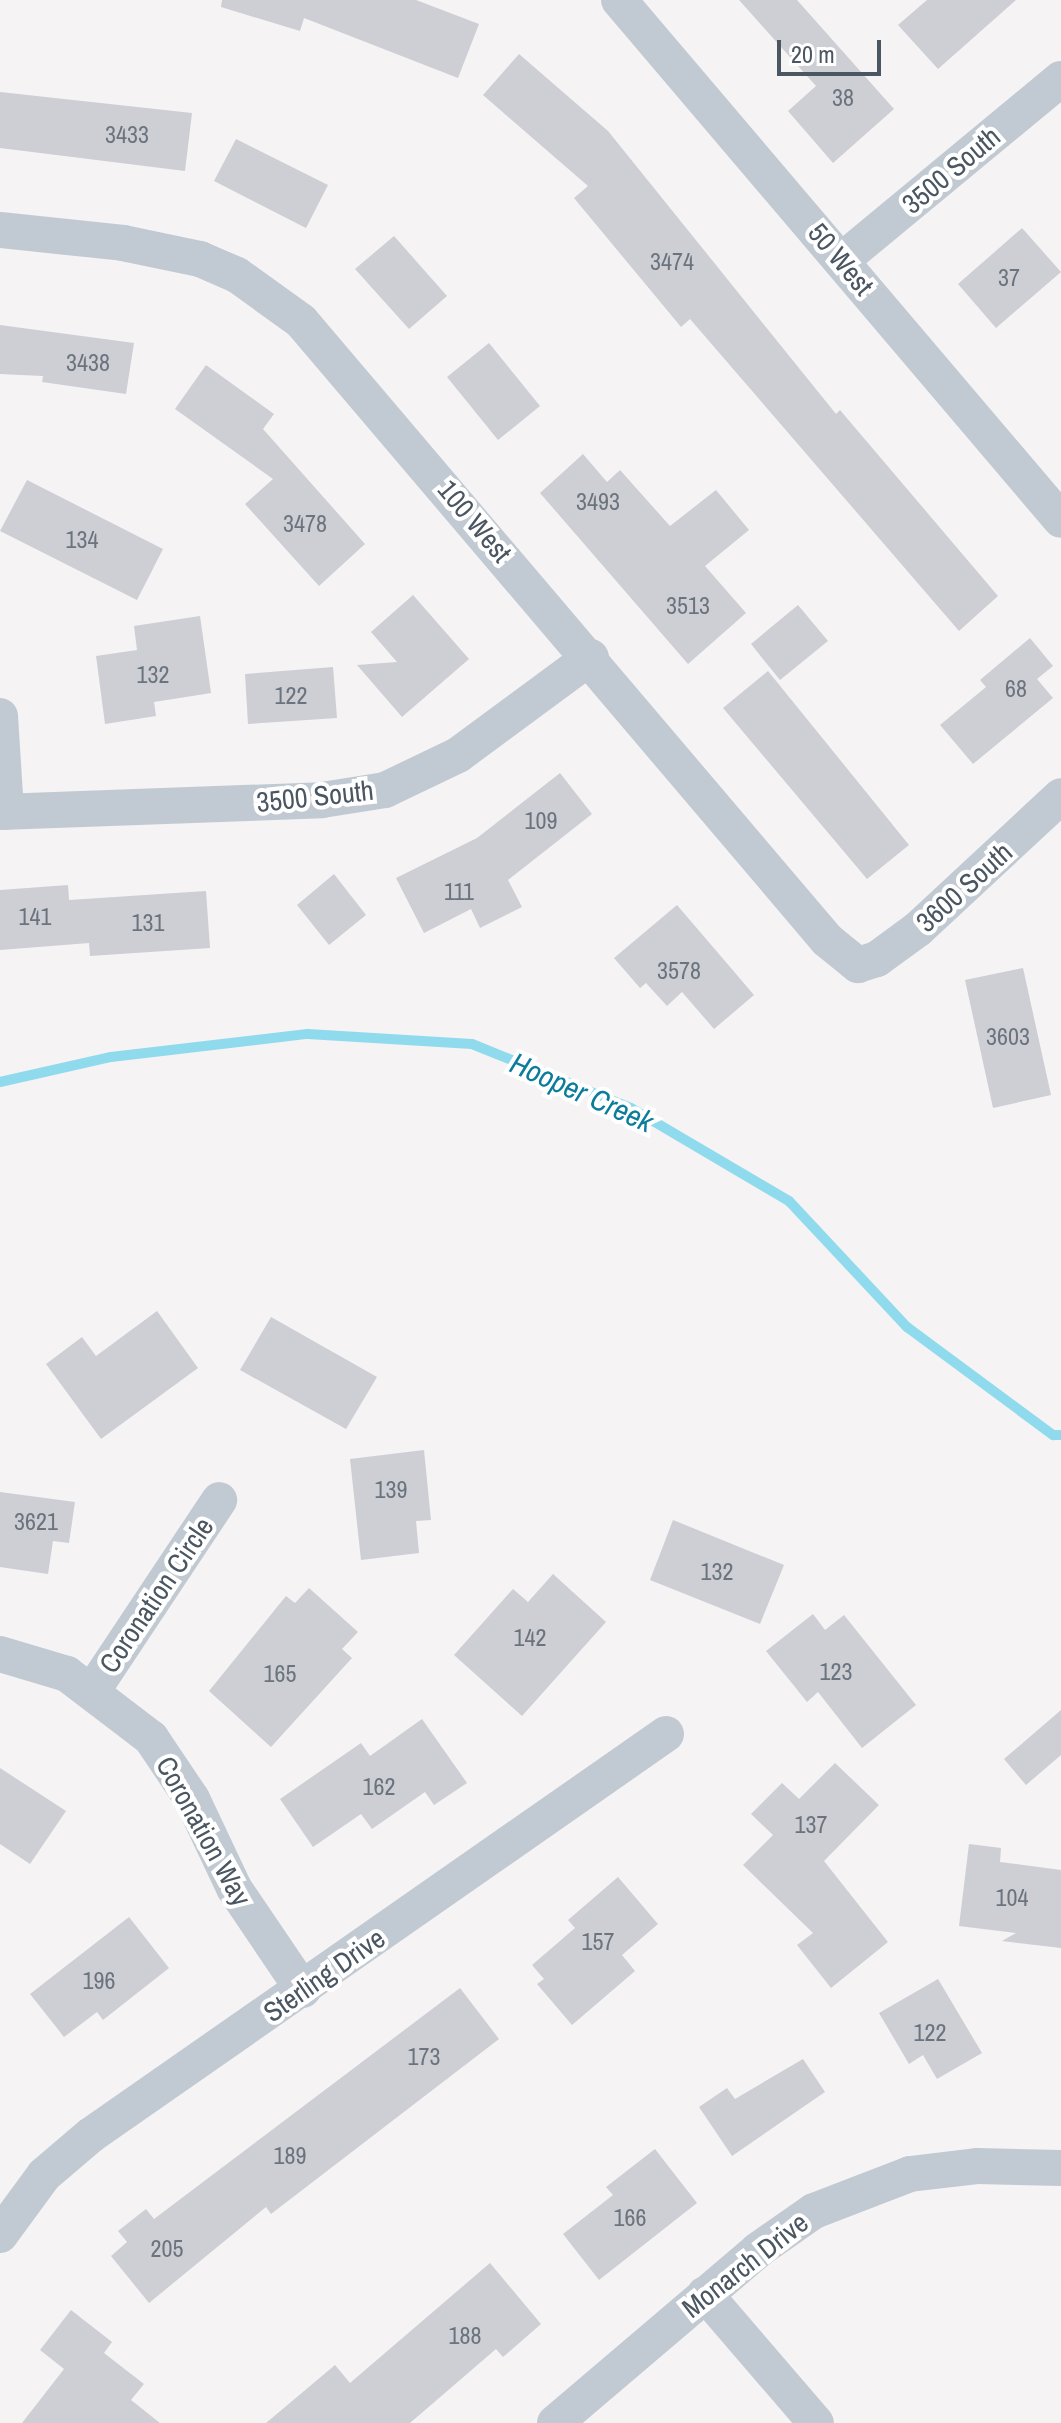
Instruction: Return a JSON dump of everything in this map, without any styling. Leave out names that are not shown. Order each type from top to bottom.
[{"type":"street","name":"50 West","points":[[619,0],[1061,520]]},
{"type":"street","name":"3500 South","points":[[842,260],[1061,79]]},
{"type":"street","name":"100 West","points":[[0,230],[163,249],[237,275],[270,296],[329,349],[827,940],[858,965]]},
{"type":"street","name":"3500 South","points":[[3,812],[322,800],[385,790],[458,755],[591,657]]},
{"type":"street","points":[[0,716],[3,812]]},
{"type":"street","name":"3600 South","points":[[858,965],[895,948],[929,920],[1061,796]]},
{"type":"street","name":"Coronation Circle","points":[[93,1690],[219,1500]]},
{"type":"street","name":"Coronation Way","points":[[0,1654],[36,1662],[93,1690],[151,1738],[172,1764],[234,1888],[303,1990]]},
{"type":"street","name":"Sterling Drive","points":[[0,2235],[44,2175],[91,2135],[666,1734]]},
{"type":"street","name":"Monarch Drive","points":[[555,2423],[705,2294],[814,2211],[878,2184],[977,2166],[1061,2168]]},
{"type":"street","points":[[705,2294],[816,2423]]},
{"type":"building","points":[[222,0],[416,0],[479,24],[458,78],[304,18],[300,31],[221,7]]},
{"type":"building","points":[[739,0],[797,0],[894,109],[833,163],[788,111],[816,86]]},
{"type":"building","points":[[927,0],[1016,0],[938,69],[898,25]]},
{"type":"building","points":[[519,54],[608,131],[836,414],[840,410],[998,596],[959,631],[690,319],[681,327],[574,198],[588,186],[483,95]]},
{"type":"building","points":[[0,92],[192,113],[185,171],[0,148]]},
{"type":"building","points":[[236,139],[328,185],[306,228],[214,181]]},
{"type":"building","points":[[1022,228],[1061,272],[996,328],[958,284]]},
{"type":"building","points":[[394,236],[447,296],[409,329],[355,269]]},
{"type":"building","points":[[0,325],[134,343],[126,394],[42,382],[43,376],[0,374]]},
{"type":"building","points":[[489,343],[540,406],[498,440],[447,377]]},
{"type":"building","points":[[206,365],[274,414],[263,429],[365,544],[319,586],[245,504],[273,479],[175,409]]},
{"type":"building","points":[[583,454],[607,482],[620,470],[670,526],[716,490],[749,530],[705,566],[746,613],[688,664],[540,493]]},
{"type":"building","points":[[27,480],[163,549],[137,600],[0,531]]},
{"type":"building","points":[[413,595],[469,659],[402,717],[357,665],[397,662],[371,632]]},
{"type":"building","points":[[798,605],[828,641],[780,680],[751,644]]},
{"type":"building","points":[[200,616],[211,693],[154,702],[156,716],[105,724],[96,656],[137,650],[134,626]]},
{"type":"building","points":[[1030,638],[1053,666],[1037,679],[1053,698],[973,764],[940,725],[986,687],[980,680]]},
{"type":"building","points":[[333,667],[337,718],[248,724],[245,674]]},
{"type":"building","points":[[768,671],[909,845],[867,879],[723,708]]},
{"type":"building","points":[[560,773],[592,814],[508,880],[522,907],[480,928],[471,909],[424,933],[396,878],[477,838]]},
{"type":"building","points":[[334,874],[366,915],[329,945],[297,905]]},
{"type":"building","points":[[68,885],[69,900],[206,891],[210,948],[90,956],[89,943],[0,950],[0,890]]},
{"type":"building","points":[[677,905],[754,995],[714,1029],[682,992],[667,1006],[646,983],[640,988],[614,958]]},
{"type":"building","points":[[1023,968],[1051,1095],[993,1108],[965,980]]},
{"type":"building","points":[[157,1311],[198,1368],[101,1439],[46,1364],[82,1337],[96,1356]]},
{"type":"building","points":[[271,1317],[377,1377],[346,1429],[240,1370]]},
{"type":"building","points":[[424,1450],[431,1520],[416,1521],[419,1553],[361,1560],[350,1459]]},
{"type":"building","points":[[0,1492],[75,1502],[69,1543],[53,1541],[48,1574],[0,1567]]},
{"type":"building","points":[[673,1520],[784,1565],[760,1624],[650,1580]]},
{"type":"building","points":[[553,1574],[606,1622],[522,1716],[454,1655],[513,1589],[528,1602]]},
{"type":"building","points":[[309,1588],[358,1632],[342,1649],[352,1658],[271,1747],[209,1691],[286,1596],[295,1603]]},
{"type":"building","points":[[813,1614],[825,1630],[844,1615],[916,1705],[862,1748],[818,1692],[807,1702],[766,1651]]},
{"type":"building","points":[[1061,1710],[1061,1755],[1026,1785],[1004,1759]]},
{"type":"building","points":[[422,1719],[467,1783],[434,1805],[425,1792],[372,1829],[361,1814],[313,1847],[280,1799],[361,1743],[370,1756]]},
{"type":"building","points":[[835,1763],[879,1805],[824,1861],[888,1942],[831,1988],[797,1945],[813,1933],[743,1865],[773,1835],[751,1814],[782,1783],[799,1799]]},
{"type":"building","points":[[0,1768],[66,1811],[30,1864],[0,1844]]},
{"type":"building","points":[[969,1844],[1001,1848],[1000,1862],[1061,1870],[1061,1948],[1002,1941],[1016,1933],[959,1926]]},
{"type":"building","points":[[618,1877],[658,1924],[622,1955],[635,1971],[572,2025],[537,1984],[544,1979],[532,1965],[575,1928],[568,1920]]},
{"type":"building","points":[[129,1917],[169,1968],[103,2020],[97,2012],[64,2037],[30,1994]]},
{"type":"building","points":[[938,1979],[982,2053],[937,2079],[923,2055],[909,2064],[879,2013]]},
{"type":"building","points":[[460,1988],[499,2039],[271,2214],[266,2207],[149,2303],[111,2256],[127,2242],[118,2231],[146,2209],[154,2219]]},
{"type":"building","points":[[803,2059],[825,2092],[732,2156],[699,2107],[727,2088],[735,2099]]},
{"type":"building","points":[[655,2149],[697,2203],[599,2280],[563,2234],[613,2195],[606,2187]]},
{"type":"building","points":[[490,2263],[541,2324],[503,2357],[496,2349],[410,2423],[266,2423],[335,2365],[350,2383]]},
{"type":"building","points":[[71,2310],[112,2342],[104,2353],[144,2384],[131,2400],[160,2423],[22,2423],[64,2369],[40,2350]]},
{"type":"waterway","name":"Hooper Creek","points":[[0,1082],[111,1057],[308,1034],[472,1044],[631,1108],[789,1201],[907,1327],[1053,1435],[1061,1435]]}]
